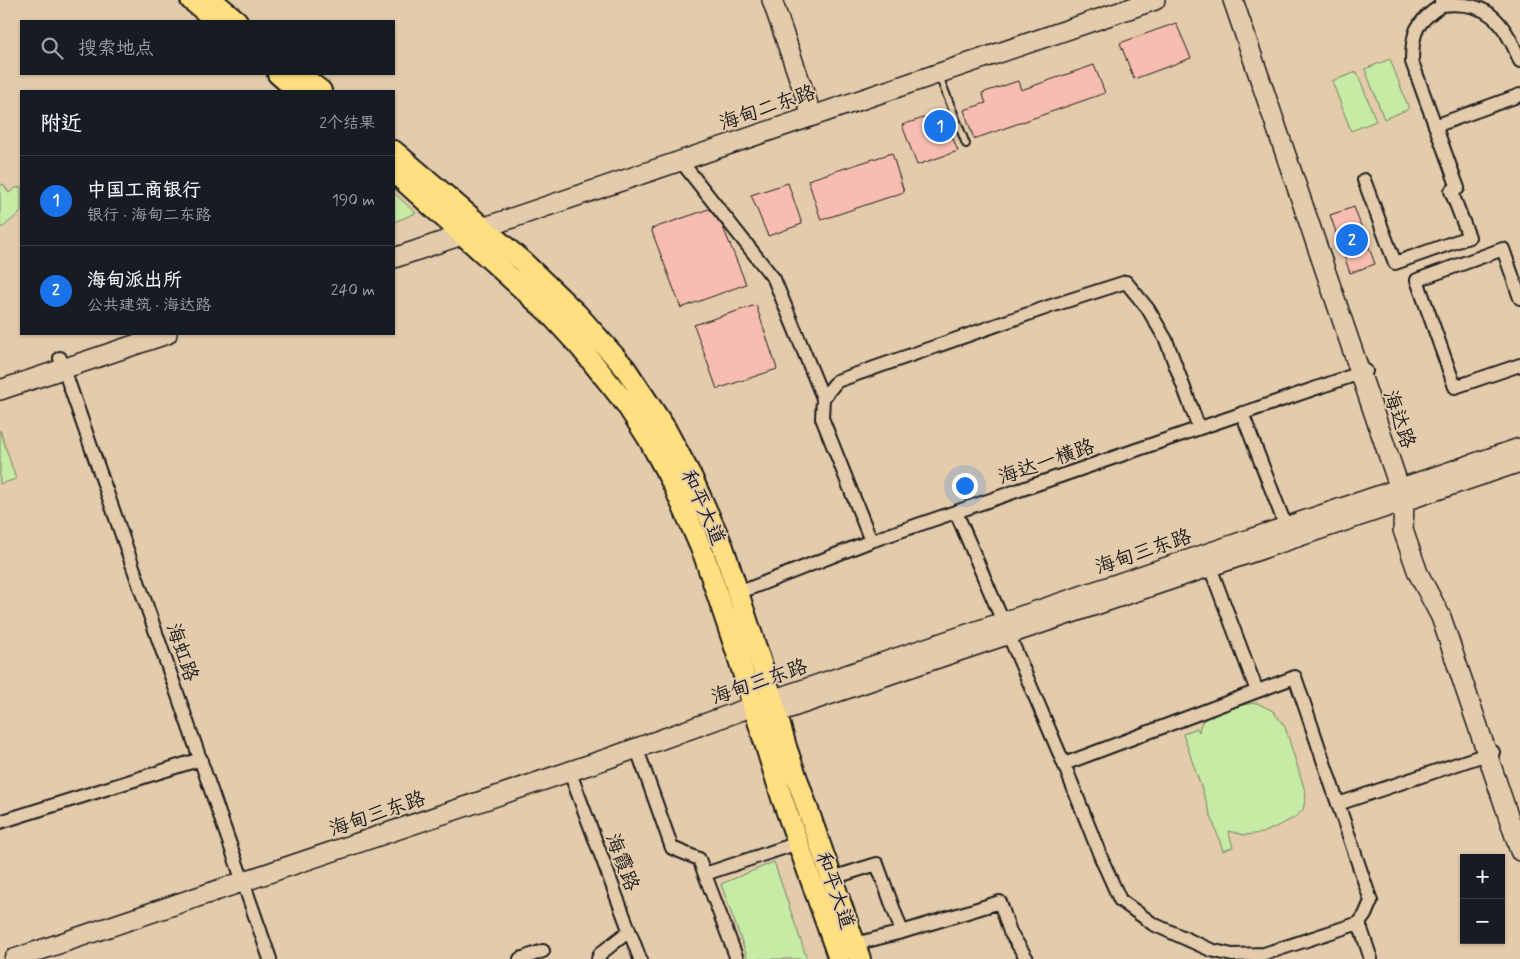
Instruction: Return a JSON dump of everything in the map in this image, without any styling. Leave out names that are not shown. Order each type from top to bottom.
[{"type":"main road","points":[[191,0],[215,20]]},
{"type":"main road","points":[[212,0],[236,20]]},
{"type":"main road","points":[[772,0],[813,111]]},
{"type":"main road","points":[[778,0],[813,111]]},
{"type":"main road","name":"海甸二东路","points":[[395,258],[468,226],[580,185],[813,111],[1128,0]]},
{"type":"main road","name":"海甸二东路","points":[[936,69],[1155,0]]},
{"type":"main road","name":"海达路","points":[[1233,0],[1406,493],[1403,530],[1418,573],[1441,617],[1520,832]]},
{"type":"main road","name":"海达路","points":[[1241,0],[1364,371]]},
{"type":"main road","points":[[279,75],[297,90]]},
{"type":"main road","points":[[301,75],[320,90]]},
{"type":"main road","name":"海甸二东路","points":[[395,244],[468,226],[680,160],[813,111]]},
{"type":"main road","name":"和平大道","points":[[395,152],[468,226],[563,328],[626,404],[648,438],[674,486],[704,555],[765,709],[787,750],[857,952]]},
{"type":"main road","name":"和平大道","points":[[395,173],[554,290],[625,368],[665,428],[719,538],[738,593],[765,709],[768,755],[839,959]]},
{"type":"main road","points":[[0,390],[129,335]]},
{"type":"main road","points":[[0,378],[163,335]]},
{"type":"main road","name":"海甸三东路","points":[[1006,628],[1286,527],[1406,493],[1520,448]]},
{"type":"main road","points":[[36,959],[245,885],[572,778],[765,709],[1006,628],[1210,567],[1406,493],[1520,462]]},
{"type":"main road","name":"海甸三东路","points":[[14,959],[245,885],[612,757],[765,709]]},
{"type":"main road","name":"海达路","points":[[1490,753],[1520,851]]},
{"type":"street","points":[[1364,180],[1395,263],[1468,237],[1451,191],[1458,188],[1412,62],[1412,43],[1416,30],[1422,20],[1442,2],[1460,2],[1477,6],[1492,15],[1513,43],[1520,61]]},
{"type":"street","points":[[1435,126],[1520,94]]},
{"type":"street","points":[[680,160],[774,279],[824,398],[822,418],[871,541]]},
{"type":"street","points":[[1520,298],[1504,249],[1417,280],[1455,387],[1520,365]]},
{"type":"street","points":[[824,398],[837,381],[1051,306],[1126,282],[1148,308],[1166,340],[1199,428]]},
{"type":"street","name":"海虹路","points":[[62,363],[270,959]]},
{"type":"street","name":"海达一横路","points":[[738,593],[871,541],[1364,371]]},
{"type":"street","points":[[1242,413],[1286,527]]},
{"type":"street","points":[[956,512],[1120,900],[1153,924],[1211,950],[1232,955],[1264,954],[1359,923],[1365,915],[1370,901],[1295,676],[1064,764]]},
{"type":"street","points":[[1210,567],[1257,691]]},
{"type":"street","points":[[1338,804],[1490,753]]},
{"type":"street","points":[[639,755],[672,848],[699,859],[737,959]]},
{"type":"street","points":[[0,822],[201,759]]},
{"type":"street","name":"海霞路","points":[[572,778],[640,959]]},
{"type":"street","points":[[705,874],[798,843]]},
{"type":"street","points":[[832,878],[877,864],[902,932]]},
{"type":"street","points":[[857,952],[902,932],[1000,902],[1010,932],[1027,959]]},
{"type":"street","points":[[1359,923],[1371,959]]},
{"type":"street","points":[[598,959],[600,954],[629,931]]},
{"type":"street","points":[[520,959],[543,951]]},
{"type":"lane","points":[[936,69],[966,144]]},
{"type":"green space","points":[[1390,59],[1409,109],[1384,119],[1365,69]]},
{"type":"green space","points":[[1357,72],[1376,121],[1351,131],[1332,81]]},
{"type":"green space","points":[[0,184],[4,185],[9,193],[20,187],[20,213],[3,227],[0,227]]},
{"type":"green space","points":[[395,194],[416,213],[395,222]]},
{"type":"green space","points":[[0,430],[16,479],[0,484]]},
{"type":"green space","points":[[1257,703],[1273,711],[1285,727],[1306,794],[1303,810],[1294,818],[1263,833],[1245,835],[1228,831],[1233,847],[1223,851],[1183,734],[1197,728],[1199,732],[1201,724],[1205,719],[1218,712]]},
{"type":"green space","points":[[774,862],[807,959],[748,959],[721,884]]},
{"type":"building","points":[[1176,23],[1191,58],[1134,79],[1120,43]]},
{"type":"building","points":[[1094,65],[1105,93],[974,139],[964,110],[986,103],[982,93],[1018,81],[1021,90]]},
{"type":"building","points":[[942,112],[958,151],[917,165],[902,125]]},
{"type":"building","points":[[892,153],[904,192],[821,220],[808,180]]},
{"type":"building","points":[[788,183],[802,224],[768,236],[751,195]]},
{"type":"building","points":[[1354,207],[1375,264],[1350,273],[1330,215]]},
{"type":"building","points":[[709,209],[723,227],[746,284],[681,308],[651,229]]},
{"type":"building","points":[[756,305],[777,369],[717,389],[694,325]]},
{"type":"place","name":"中国工商银行","points":[[940,126]]},
{"type":"place","name":"海甸派出所","points":[[1352,240]]}]
